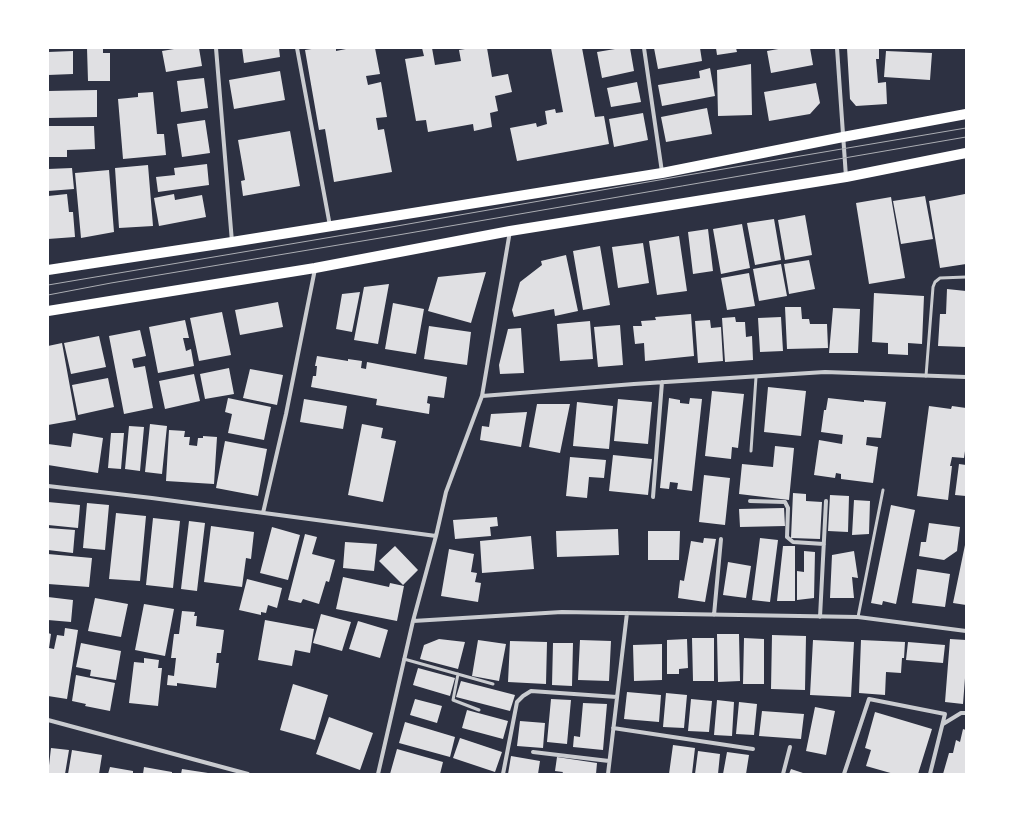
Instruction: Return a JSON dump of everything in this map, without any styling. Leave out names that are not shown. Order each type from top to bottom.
[{"type":"main road","points":[[48,270],[662,173],[966,114]]},
{"type":"main road","points":[[48,311],[315,268],[510,231],[846,177],[966,153]]},
{"type":"street","points":[[216,48],[232,242]]},
{"type":"street","points":[[298,48],[330,226]]},
{"type":"street","points":[[644,48],[662,173]]},
{"type":"street","points":[[837,48],[846,177]]},
{"type":"street","points":[[378,774],[412,621],[436,536],[446,492],[482,396],[510,231]]},
{"type":"street","points":[[263,513],[286,414],[315,268]]},
{"type":"street","points":[[482,396],[662,382],[825,372],[966,377]]},
{"type":"street","points":[[653,497],[662,382]]},
{"type":"street","points":[[48,486],[436,536]]},
{"type":"street","points":[[750,501],[785,502],[788,508],[787,537],[793,542],[824,544]]},
{"type":"street","points":[[820,617],[826,501]]},
{"type":"street","points":[[714,615],[721,539]]},
{"type":"street","points":[[412,621],[562,612],[858,617],[966,631]]},
{"type":"street","points":[[608,774],[627,613]]},
{"type":"street","points":[[503,774],[517,702],[523,696],[531,691],[617,696]]},
{"type":"street","points":[[844,774],[869,699],[946,714],[930,774]]},
{"type":"street","points":[[943,724],[961,713],[966,713]]},
{"type":"street","points":[[48,720],[248,774]]},
{"type":"street","points":[[613,728],[753,749]]},
{"type":"street","points":[[783,774],[790,747]]},
{"type":"street","points":[[533,752],[609,761]]},
{"type":"lane","points":[[926,376],[933,287],[935,282],[940,278],[966,277]]},
{"type":"lane","points":[[751,451],[756,376]]},
{"type":"lane","points":[[858,617],[883,490]]},
{"type":"lane","points":[[404,659],[493,684]]},
{"type":"lane","points":[[458,674],[453,700],[479,710]]},
{"type":"building","points":[[87,48],[103,48],[103,53],[110,53],[110,81],[88,81]]},
{"type":"building","points":[[180,48],[199,48],[202,66],[166,72],[162,51]]},
{"type":"building","points":[[242,48],[279,48],[280,57],[244,63]]},
{"type":"building","points":[[336,48],[336,51],[346,48],[375,48],[380,74],[366,76],[368,85],[381,82],[387,117],[376,118],[378,130],[384,129],[392,172],[334,182],[325,129],[319,130],[305,50]]},
{"type":"building","points":[[422,48],[432,48],[435,65],[461,61],[459,50],[487,48],[492,77],[508,74],[512,92],[495,96],[498,111],[490,113],[492,127],[474,131],[473,124],[428,132],[426,120],[416,121],[405,59],[424,56]]},
{"type":"building","points":[[551,48],[582,48],[595,117],[604,116],[609,144],[517,161],[510,128],[536,123],[537,127],[547,124],[545,111],[555,109],[556,113],[563,112]]},
{"type":"building","points":[[630,48],[634,71],[602,78],[597,52]]},
{"type":"building","points":[[654,48],[700,48],[702,61],[658,69]]},
{"type":"building","points":[[716,48],[736,48],[737,52],[717,55]]},
{"type":"building","points":[[784,48],[810,48],[813,65],[771,73],[767,51]]},
{"type":"building","points":[[847,48],[879,48],[879,59],[876,59],[878,83],[886,82],[887,104],[856,106],[850,99]]},
{"type":"building","points":[[73,51],[73,74],[48,75],[48,52]]},
{"type":"building","points":[[886,51],[932,53],[930,80],[884,77]]},
{"type":"building","points":[[751,64],[752,115],[718,116],[717,70]]},
{"type":"building","points":[[710,68],[715,96],[662,106],[658,85],[700,78],[699,71]]},
{"type":"building","points":[[280,71],[285,100],[234,109],[229,80]]},
{"type":"building","points":[[204,78],[208,108],[181,112],[177,81]]},
{"type":"building","points":[[637,82],[641,102],[611,107],[607,88]]},
{"type":"building","points":[[816,83],[820,103],[810,114],[769,121],[764,92]]},
{"type":"building","points":[[97,90],[97,117],[48,118],[48,91]]},
{"type":"building","points":[[153,92],[157,134],[164,134],[166,155],[123,159],[118,99],[138,97],[138,93]]},
{"type":"building","points":[[707,108],[712,134],[666,142],[661,117]]},
{"type":"building","points":[[643,113],[648,140],[614,147],[609,119]]},
{"type":"building","points":[[205,120],[210,153],[182,157],[177,124]]},
{"type":"building","points":[[48,126],[94,126],[95,149],[67,150],[67,157],[48,157]]},
{"type":"building","points":[[290,131],[300,186],[243,196],[241,181],[245,180],[238,140]]},
{"type":"building","points":[[207,164],[209,185],[158,192],[156,177],[175,175],[174,168]]},
{"type":"building","points":[[148,165],[153,226],[119,228],[115,168]]},
{"type":"building","points":[[72,168],[74,189],[48,191],[48,169]]},
{"type":"building","points":[[109,170],[114,232],[81,238],[75,173]]},
{"type":"building","points":[[67,194],[69,212],[73,212],[75,237],[48,239],[48,196]]},
{"type":"building","points":[[174,194],[175,200],[202,195],[206,217],[159,226],[154,198]]},
{"type":"building","points":[[965,194],[966,264],[940,268],[929,201]]},
{"type":"building","points":[[925,196],[933,239],[901,244],[893,201]]},
{"type":"building","points":[[891,197],[905,278],[869,284],[856,203]]},
{"type":"building","points":[[805,215],[812,255],[785,260],[778,220]]},
{"type":"building","points":[[774,219],[781,260],[755,265],[747,223]]},
{"type":"building","points":[[742,224],[750,268],[721,274],[713,229]]},
{"type":"building","points":[[708,229],[713,271],[693,274],[688,232]]},
{"type":"building","points":[[679,236],[687,291],[657,295],[649,241]]},
{"type":"building","points":[[643,243],[649,283],[618,288],[612,247]]},
{"type":"building","points":[[600,246],[610,305],[583,310],[573,251]]},
{"type":"building","points":[[566,255],[578,311],[555,316],[554,309],[514,317],[512,310],[520,282],[542,265],[541,261]]},
{"type":"building","points":[[809,260],[815,289],[789,294],[784,264]]},
{"type":"building","points":[[781,264],[787,296],[759,301],[753,269]]},
{"type":"building","points":[[486,272],[471,323],[428,311],[438,277]]},
{"type":"building","points":[[749,273],[755,306],[727,310],[721,278]]},
{"type":"building","points":[[389,284],[378,344],[354,340],[364,287]]},
{"type":"building","points":[[947,289],[966,291],[966,347],[938,346],[940,314],[946,314]]},
{"type":"building","points":[[360,292],[352,332],[336,329],[342,294]]},
{"type":"building","points":[[874,293],[924,296],[922,344],[908,343],[908,355],[888,354],[888,343],[872,342]]},
{"type":"building","points":[[278,302],[283,327],[240,335],[235,310]]},
{"type":"building","points":[[393,303],[424,309],[416,354],[385,349]]},
{"type":"building","points":[[785,307],[801,307],[802,319],[809,319],[810,324],[827,324],[828,348],[787,349]]},
{"type":"building","points":[[833,308],[860,309],[858,353],[829,353]]},
{"type":"building","points":[[222,312],[231,355],[199,361],[190,318]]},
{"type":"building","points":[[691,314],[694,356],[645,361],[644,343],[635,344],[633,326],[642,326],[641,321],[656,320],[655,317]]},
{"type":"building","points":[[735,317],[736,322],[745,322],[746,337],[752,336],[753,360],[725,362],[722,318]]},
{"type":"building","points":[[781,317],[783,351],[760,352],[758,318]]},
{"type":"building","points":[[185,320],[189,338],[183,338],[186,351],[191,349],[194,366],[158,373],[149,327]]},
{"type":"building","points":[[710,320],[711,328],[721,327],[723,361],[698,363],[695,321]]},
{"type":"building","points":[[590,321],[593,359],[560,361],[557,324]]},
{"type":"building","points":[[620,325],[623,365],[598,367],[594,327]]},
{"type":"building","points":[[429,326],[471,332],[467,365],[424,359]]},
{"type":"building","points":[[521,328],[524,373],[500,374],[499,365],[508,329]]},
{"type":"building","points":[[140,330],[146,356],[132,359],[134,368],[145,366],[153,408],[124,414],[109,336]]},
{"type":"building","points":[[99,336],[106,367],[71,374],[64,343]]},
{"type":"building","points":[[62,343],[76,420],[48,425],[48,346]]},
{"type":"building","points":[[317,356],[348,361],[348,359],[362,361],[361,368],[366,369],[367,362],[447,377],[444,398],[428,396],[427,403],[430,404],[429,414],[376,405],[377,399],[311,387],[313,376],[316,376],[317,366],[315,366]]},
{"type":"building","points":[[229,368],[234,394],[205,399],[200,374]]},
{"type":"building","points":[[250,369],[283,375],[277,405],[243,398]]},
{"type":"building","points":[[194,374],[200,401],[165,409],[159,381]]},
{"type":"building","points":[[108,378],[114,407],[78,415],[72,385]]},
{"type":"building","points":[[768,387],[806,391],[801,436],[764,432]]},
{"type":"building","points":[[712,391],[744,394],[738,448],[732,447],[731,459],[705,456]]},
{"type":"building","points":[[228,398],[271,407],[264,440],[228,433],[232,414],[225,412]]},
{"type":"building","points":[[669,398],[680,400],[680,403],[689,404],[690,398],[702,399],[692,491],[677,489],[678,483],[670,482],[669,489],[660,488]]},
{"type":"building","points":[[828,398],[864,402],[864,400],[886,402],[881,438],[867,437],[866,445],[878,447],[873,483],[841,479],[841,474],[836,473],[835,478],[814,475],[819,440],[842,444],[843,435],[821,432],[824,410],[826,410]]},
{"type":"building","points":[[304,399],[347,406],[343,429],[300,422]]},
{"type":"building","points":[[618,399],[652,402],[648,444],[614,441]]},
{"type":"building","points":[[577,402],[613,406],[609,449],[573,446]]},
{"type":"building","points":[[537,404],[570,404],[560,453],[529,447]]},
{"type":"building","points":[[929,406],[951,409],[952,406],[966,408],[966,444],[964,458],[952,457],[948,500],[917,496]]},
{"type":"building","points":[[527,412],[521,447],[480,440],[482,426],[489,427],[491,414]]},
{"type":"building","points":[[150,424],[167,426],[162,474],[145,472]]},
{"type":"building","points":[[362,424],[383,428],[381,438],[396,441],[383,502],[348,495]]},
{"type":"building","points":[[129,426],[144,427],[140,471],[125,469]]},
{"type":"building","points":[[169,430],[185,431],[184,437],[190,437],[189,445],[197,446],[198,438],[203,438],[203,436],[217,437],[214,484],[166,481]]},
{"type":"building","points":[[73,433],[103,438],[98,473],[48,465],[48,444],[71,447]]},
{"type":"building","points":[[111,433],[124,433],[121,469],[108,468]]},
{"type":"building","points":[[225,441],[267,449],[258,496],[216,488]]},
{"type":"building","points":[[775,446],[794,448],[789,500],[739,494],[742,464],[773,467]]},
{"type":"building","points":[[613,455],[652,459],[648,495],[609,491]]},
{"type":"building","points":[[570,457],[606,460],[604,478],[589,477],[587,498],[566,496]]},
{"type":"building","points":[[959,464],[966,465],[966,496],[955,495]]},
{"type":"building","points":[[704,475],[730,478],[725,525],[699,522]]},
{"type":"building","points":[[793,493],[806,494],[806,501],[822,502],[820,539],[791,538]]},
{"type":"building","points":[[830,495],[849,496],[848,532],[828,531]]},
{"type":"building","points":[[854,500],[870,501],[869,534],[852,535]]},
{"type":"building","points":[[48,502],[80,505],[78,528],[48,525]]},
{"type":"building","points":[[87,503],[109,505],[105,550],[83,548]]},
{"type":"building","points":[[891,505],[915,510],[896,604],[883,601],[882,605],[871,603]]},
{"type":"building","points":[[784,508],[785,526],[740,527],[739,509]]},
{"type":"building","points":[[116,513],[146,516],[140,581],[109,579]]},
{"type":"building","points":[[497,517],[498,526],[490,527],[491,536],[455,539],[453,520]]},
{"type":"building","points":[[153,518],[180,521],[173,588],[146,585]]},
{"type":"building","points":[[189,521],[205,523],[197,591],[181,589]]},
{"type":"building","points":[[929,523],[960,527],[957,551],[944,560],[919,556],[921,542],[926,542]]},
{"type":"building","points":[[211,526],[254,532],[251,559],[246,558],[242,587],[204,582]]},
{"type":"building","points":[[272,527],[300,535],[288,580],[260,573]]},
{"type":"building","points":[[48,528],[75,530],[73,553],[48,550]]},
{"type":"building","points":[[618,529],[619,555],[557,557],[556,531]]},
{"type":"building","points":[[648,531],[680,531],[679,560],[648,560]]},
{"type":"building","points":[[305,534],[317,537],[312,554],[335,560],[329,582],[326,581],[319,604],[303,599],[301,603],[288,600]]},
{"type":"building","points":[[531,536],[534,569],[482,573],[480,541]]},
{"type":"building","points":[[704,538],[716,539],[705,602],[678,598],[680,580],[684,581],[691,541],[703,543]]},
{"type":"building","points":[[760,538],[778,540],[770,602],[752,600]]},
{"type":"building","points":[[345,542],[377,544],[374,571],[343,568]]},
{"type":"building","points":[[966,545],[966,605],[953,603]]},
{"type":"building","points":[[395,546],[418,570],[403,585],[379,561]]},
{"type":"building","points":[[783,546],[795,546],[795,601],[777,601]]},
{"type":"building","points":[[449,549],[474,554],[471,572],[477,573],[475,582],[481,583],[478,602],[441,596]]},
{"type":"building","points":[[804,551],[815,552],[814,598],[797,600],[797,571],[804,572]]},
{"type":"building","points":[[854,551],[858,578],[852,577],[854,598],[830,598],[832,555]]},
{"type":"building","points":[[48,554],[92,558],[89,587],[48,584]]},
{"type":"building","points":[[728,562],[751,566],[746,598],[723,595]]},
{"type":"building","points":[[917,569],[950,574],[945,607],[912,603]]},
{"type":"building","points":[[343,577],[389,587],[390,583],[404,586],[397,621],[336,609]]},
{"type":"building","points":[[247,579],[282,588],[277,608],[268,605],[266,613],[261,612],[261,615],[239,610]]},
{"type":"building","points":[[48,597],[73,600],[71,622],[48,620]]},
{"type":"building","points":[[95,598],[128,604],[121,637],[88,631]]},
{"type":"building","points":[[144,604],[174,609],[165,656],[135,650]]},
{"type":"building","points":[[182,611],[195,612],[194,616],[197,616],[196,626],[224,630],[221,653],[217,653],[216,663],[219,663],[216,688],[177,683],[177,686],[167,685],[168,675],[174,676],[176,658],[171,658],[174,634],[179,634]]},
{"type":"building","points":[[321,614],[351,622],[342,651],[313,643]]},
{"type":"building","points":[[265,620],[314,629],[310,653],[295,650],[292,666],[258,660]]},
{"type":"building","points":[[358,621],[388,630],[380,658],[349,649]]},
{"type":"building","points":[[65,628],[78,630],[67,699],[48,696],[48,633],[51,634],[49,648],[54,649],[57,635],[64,636]]},
{"type":"building","points":[[717,634],[739,634],[740,681],[718,682]]},
{"type":"building","points":[[772,635],[806,636],[805,690],[771,689]]},
{"type":"building","points":[[692,638],[714,638],[714,681],[693,681]]},
{"type":"building","points":[[744,638],[764,639],[764,684],[743,684]]},
{"type":"building","points":[[439,639],[465,642],[458,669],[420,659],[424,645]]},
{"type":"building","points":[[687,639],[688,668],[679,669],[679,674],[667,674],[667,640]]},
{"type":"building","points":[[950,639],[966,640],[963,704],[945,702]]},
{"type":"building","points":[[478,640],[506,644],[499,681],[472,676]]},
{"type":"building","points":[[580,640],[611,641],[609,681],[578,680]]},
{"type":"building","points":[[813,640],[854,642],[851,697],[810,695]]},
{"type":"building","points":[[861,640],[905,642],[901,673],[886,672],[885,695],[859,693]]},
{"type":"building","points":[[510,641],[547,642],[546,684],[508,682]]},
{"type":"building","points":[[908,642],[945,645],[943,663],[906,660]]},
{"type":"building","points":[[81,643],[121,651],[116,680],[90,676],[91,670],[76,667]]},
{"type":"building","points":[[553,643],[573,643],[572,686],[552,685]]},
{"type":"building","points":[[662,644],[662,680],[634,681],[633,645]]},
{"type":"building","points":[[144,658],[159,660],[158,668],[162,668],[158,706],[129,703],[134,662],[144,663]]},
{"type":"building","points":[[418,668],[455,678],[450,696],[413,685]]},
{"type":"building","points":[[76,675],[115,683],[110,711],[85,706],[86,704],[72,701]]},
{"type":"building","points":[[461,681],[515,695],[510,711],[456,697]]},
{"type":"building","points":[[293,684],[328,695],[315,740],[280,730]]},
{"type":"building","points":[[627,692],[661,695],[659,722],[624,719]]},
{"type":"building","points":[[666,693],[687,695],[684,728],[663,727]]},
{"type":"building","points":[[415,699],[442,706],[437,723],[410,715]]},
{"type":"building","points":[[551,699],[571,700],[567,744],[547,742]]},
{"type":"building","points":[[691,699],[712,701],[709,732],[688,731]]},
{"type":"building","points":[[717,700],[734,702],[732,736],[714,735]]},
{"type":"building","points":[[739,702],[757,704],[754,735],[736,734]]},
{"type":"building","points":[[583,703],[607,704],[603,750],[573,747],[574,736],[580,737]]},
{"type":"building","points":[[815,707],[835,711],[826,755],[806,751]]},
{"type":"building","points":[[467,710],[508,721],[503,739],[462,728]]},
{"type":"building","points":[[762,711],[804,714],[801,739],[759,736]]},
{"type":"building","points":[[875,712],[932,729],[918,774],[894,774],[866,766],[871,750],[865,748]]},
{"type":"building","points":[[329,717],[373,733],[360,770],[316,754]]},
{"type":"building","points":[[520,721],[545,723],[543,748],[517,746]]},
{"type":"building","points":[[405,722],[455,737],[450,757],[399,743]]},
{"type":"building","points":[[963,729],[966,730],[966,774],[943,774],[949,753],[953,753],[956,740],[960,742]]},
{"type":"building","points":[[460,738],[502,752],[495,772],[453,758]]},
{"type":"building","points":[[673,745],[695,748],[692,774],[669,774]]},
{"type":"building","points":[[51,748],[69,750],[65,774],[48,774]]},
{"type":"building","points":[[397,749],[443,762],[440,774],[390,774]]},
{"type":"building","points":[[72,750],[102,755],[99,774],[68,774]]},
{"type":"building","points":[[698,751],[720,754],[718,774],[695,774]]},
{"type":"building","points":[[727,752],[749,755],[746,774],[723,774]]},
{"type":"building","points":[[511,756],[540,761],[538,774],[508,774]]},
{"type":"building","points":[[557,757],[597,763],[596,774],[562,774],[563,772],[555,771]]},
{"type":"building","points":[[110,767],[133,771],[133,774],[108,774]]},
{"type":"building","points":[[144,767],[172,772],[172,774],[143,774]]},
{"type":"building","points":[[182,769],[208,773],[208,774],[181,774]]},
{"type":"building","points":[[791,769],[806,774],[789,774]]},
{"type":"tram line","points":[[48,285],[966,128]]},
{"type":"tram line","points":[[48,295],[966,137]]}]
